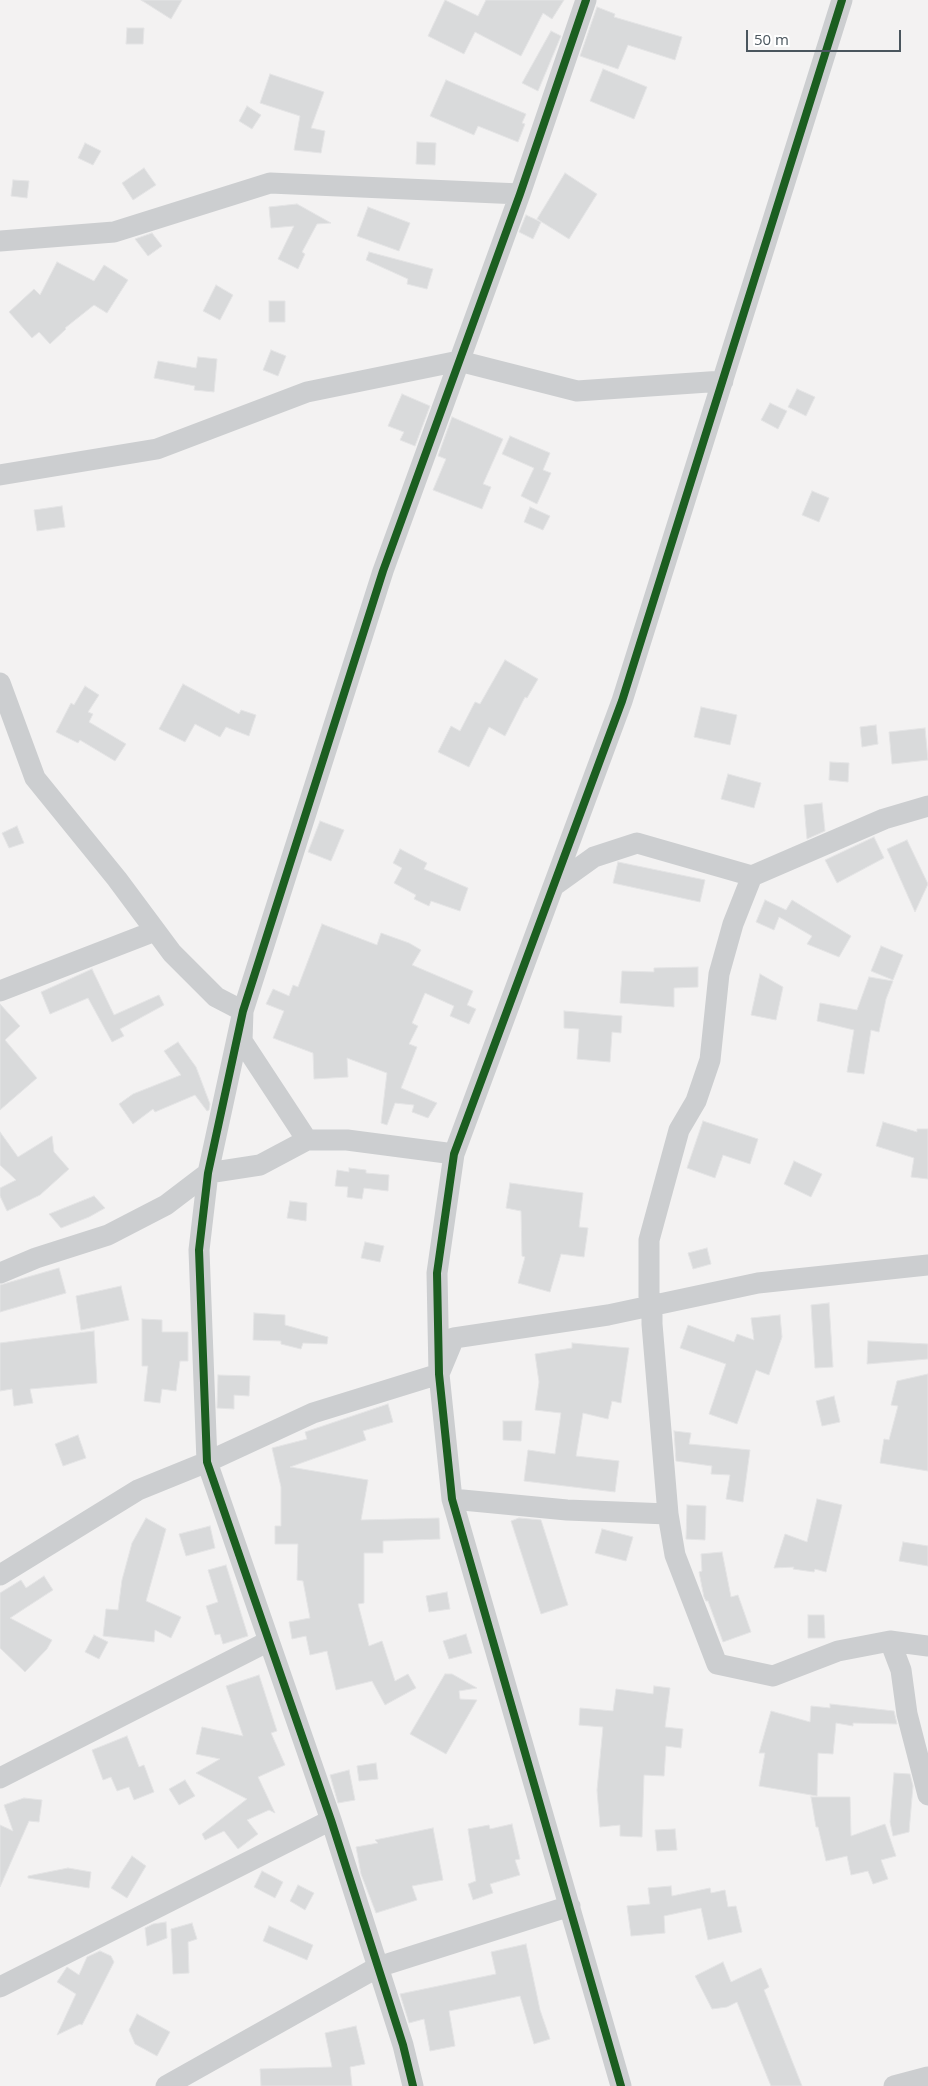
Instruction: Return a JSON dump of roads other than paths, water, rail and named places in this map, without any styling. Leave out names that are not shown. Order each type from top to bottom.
[{"type":"street","points":[[413,2086],[403,2044],[331,1820],[207,1462],[199,1250],[208,1173],[243,1011],[383,571],[520,194],[586,0]]},
{"type":"street","points":[[621,2086],[452,1499],[439,1374],[437,1274],[454,1154],[622,701],[842,0]]},
{"type":"street","points":[[0,241],[114,232],[270,183],[520,194]]},
{"type":"street","points":[[0,475],[157,449],[307,392],[459,361],[577,391],[723,381]]},
{"type":"street","points":[[0,683],[35,778],[117,879],[172,953],[216,997],[243,1011]]},
{"type":"street","points":[[555,885],[594,857],[637,843],[752,876],[884,819],[928,806]]},
{"type":"street","points":[[752,876],[733,924],[719,974],[710,1060],[696,1101],[679,1130],[649,1240],[649,1297],[652,1304],[652,1324],[668,1514],[675,1555],[717,1664],[773,1676],[838,1651],[890,1641],[928,1646]]},
{"type":"street","points":[[0,992],[156,931]]},
{"type":"street","points":[[243,1011],[242,1040],[307,1140]]},
{"type":"street","points":[[0,1273],[36,1258],[108,1235],[166,1205],[208,1173],[260,1165],[307,1140],[347,1140],[454,1154]]},
{"type":"street","points":[[439,1374],[454,1338],[608,1315],[652,1304],[758,1283],[928,1265]]},
{"type":"street","points":[[0,1575],[138,1490],[207,1462],[313,1413],[439,1374]]},
{"type":"street","points":[[452,1499],[567,1510],[668,1514]]},
{"type":"street","points":[[0,1778],[269,1641]]},
{"type":"street","points":[[890,1641],[902,1670],[907,1714],[928,1795]]},
{"type":"street","points":[[0,1987],[331,1820]]},
{"type":"street","points":[[166,2086],[378,1967],[570,1906]]},
{"type":"street","points":[[894,2086],[928,2077]]}]
